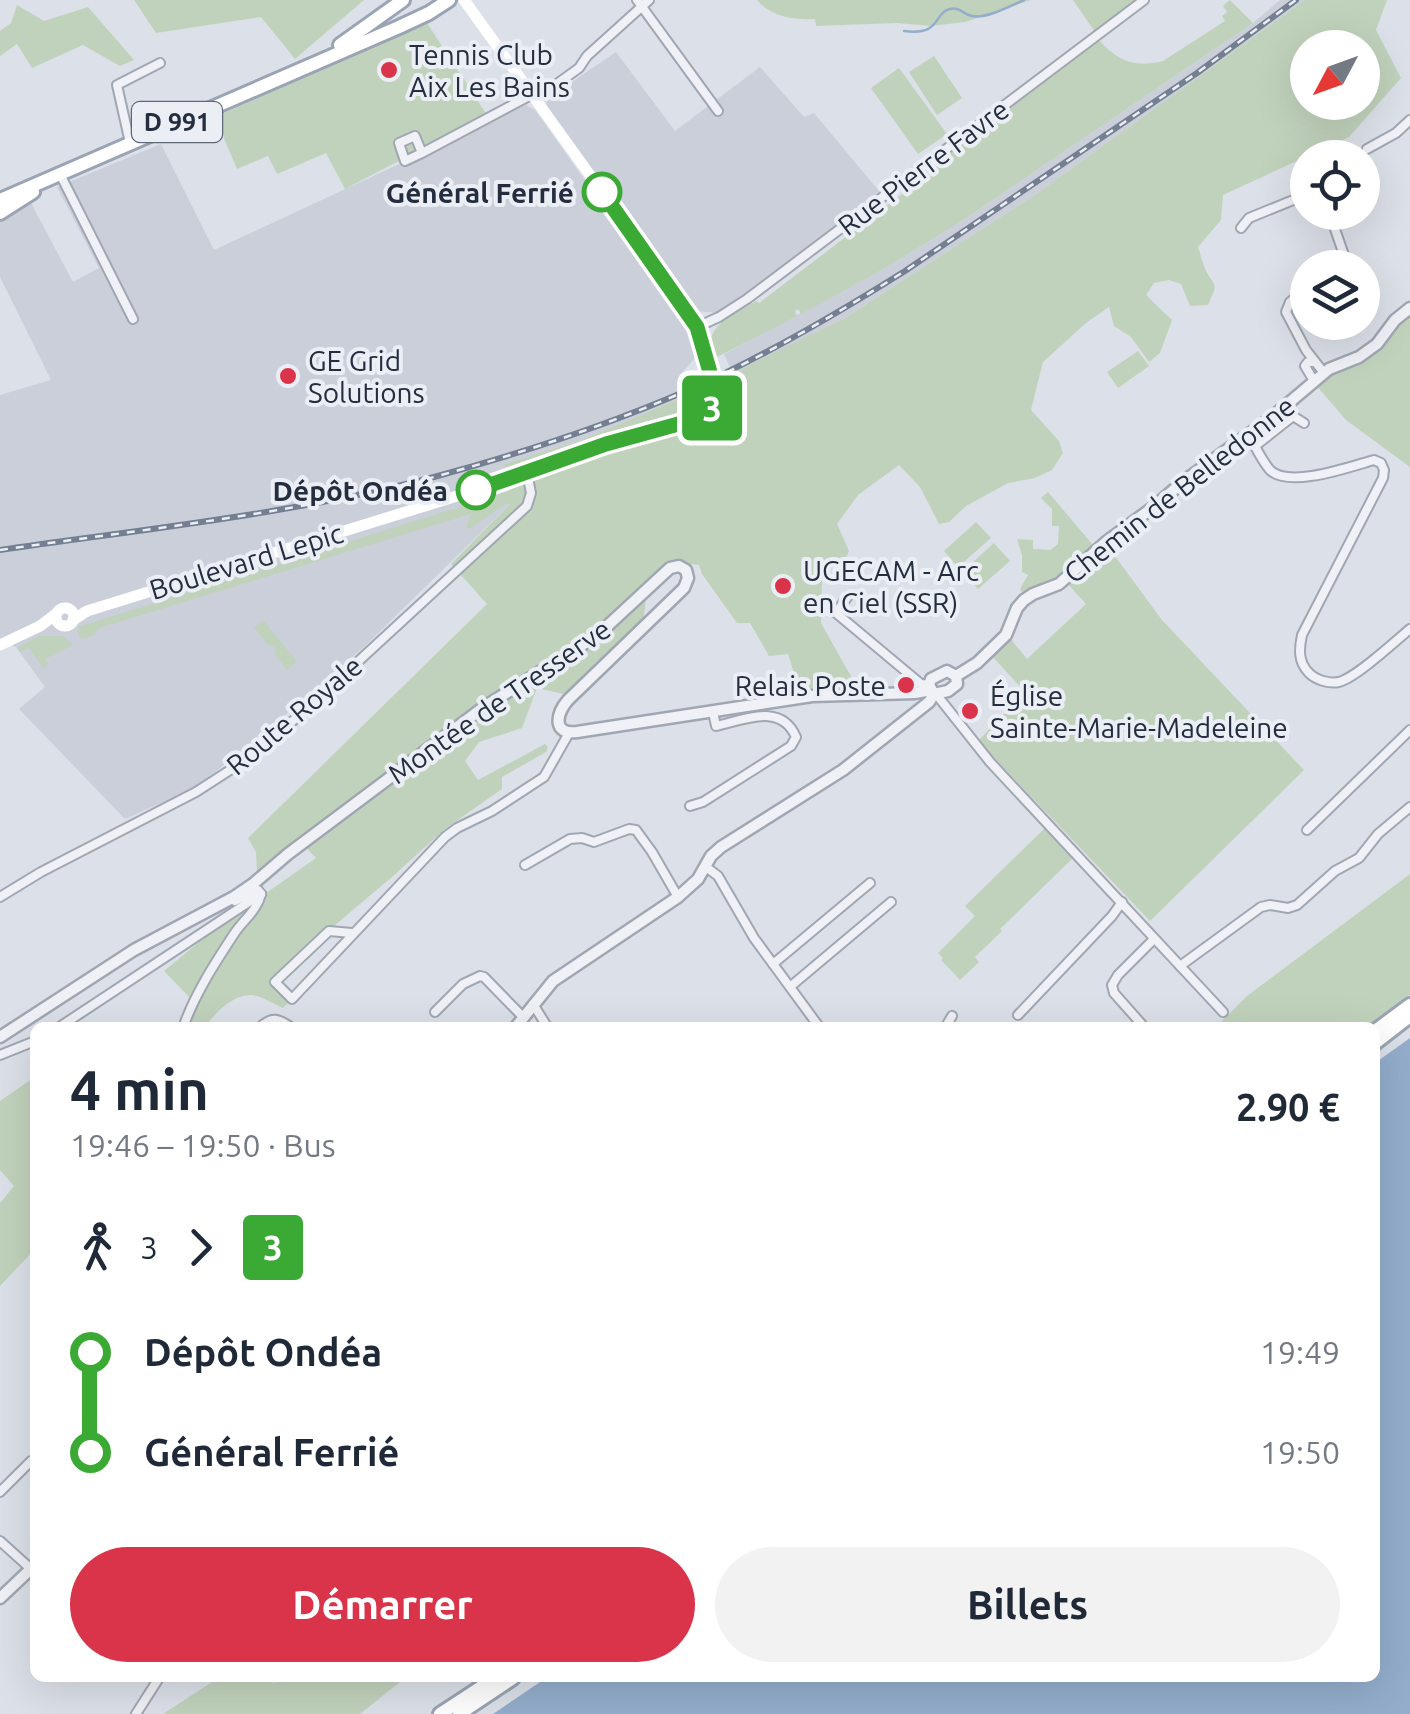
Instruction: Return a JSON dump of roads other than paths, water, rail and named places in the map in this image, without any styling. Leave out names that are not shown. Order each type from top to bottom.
[{"type":"main road","name":"D 991","points":[[319,60],[404,0]]},
{"type":"main road","name":"D 991","points":[[0,213],[7,200],[60,174],[429,13],[449,0]]},
{"type":"main road","points":[[464,0],[474,7],[697,327]]},
{"type":"main road","name":"Boulevard Lepic","points":[[0,645],[58,619],[68,626],[72,615],[527,473],[606,444],[700,418],[708,414],[716,393],[697,327]]},
{"type":"main road","points":[[1380,1027],[1410,1005]]},
{"type":"main road","points":[[1380,1038],[1410,1016]]},
{"type":"main road","points":[[440,1714],[489,1682]]},
{"type":"main road","points":[[460,1714],[506,1682]]},
{"type":"street","name":"Rue Pierre Favre","points":[[697,327],[747,299],[1144,0]]},
{"type":"street","points":[[422,153],[534,97],[579,68],[643,2],[718,111]]},
{"type":"street","points":[[130,143],[116,86],[160,62]]},
{"type":"street","points":[[1380,142],[1410,120]]},
{"type":"street","points":[[60,174],[134,319]]},
{"type":"street","points":[[1241,228],[1249,218],[1290,201]]},
{"type":"street","name":"Chemin de Belledonne","points":[[956,676],[1001,642],[1024,600],[1059,584],[1184,481],[1252,440],[1335,364],[1358,356],[1380,341],[1395,320],[1410,308]]},
{"type":"street","points":[[1302,340],[1319,377]]},
{"type":"street","points":[[1304,423],[1292,416],[1252,440],[1272,472],[1279,476],[1324,475],[1374,460],[1384,470],[1302,635],[1302,663],[1320,680],[1339,682],[1410,629]]},
{"type":"street","name":"Route Royale","points":[[0,898],[41,872],[196,792],[259,749],[527,506],[531,493],[527,473]]},
{"type":"street","name":"Montée de Tresserve","points":[[0,1037],[134,950],[253,884],[484,706],[603,630],[666,571],[682,567],[688,574],[684,588],[560,710],[558,723],[569,733]]},
{"type":"street","points":[[848,596],[836,613],[937,693]]},
{"type":"street","points":[[352,934],[329,931],[275,982],[292,1000],[444,837],[544,777],[569,733],[812,696],[937,693],[956,686],[956,676],[950,671],[931,679],[937,693],[990,762],[1223,1012]]},
{"type":"street","points":[[519,1022],[553,981],[678,897],[698,879],[721,847],[843,770],[937,693]]},
{"type":"street","points":[[690,806],[791,746],[796,737],[785,721],[776,716],[756,716],[716,726],[713,712]]},
{"type":"street","points":[[1306,830],[1410,730]]},
{"type":"street","points":[[1180,966],[1261,907],[1297,905],[1335,871],[1358,858],[1378,834],[1410,808]]},
{"type":"street","points":[[525,865],[570,839],[594,842],[636,830],[678,897]]},
{"type":"street","points":[[706,867],[718,876],[754,938],[816,1022]]},
{"type":"street","points":[[774,964],[870,883]]},
{"type":"street","points":[[198,916],[201,920],[254,891],[261,894]]},
{"type":"street","points":[[67,1022],[261,894]]},
{"type":"street","points":[[186,1022],[208,977],[236,930],[259,904],[261,894]]},
{"type":"street","points":[[791,986],[890,902]]},
{"type":"street","points":[[1018,1015],[1122,902]]},
{"type":"street","points":[[1140,1022],[1114,993],[1112,985],[1154,938]]},
{"type":"street","points":[[435,1012],[463,984],[480,976],[523,1017]]},
{"type":"street","points":[[533,1004],[544,1022]]},
{"type":"street","points":[[948,1022],[952,1016]]},
{"type":"street","points":[[0,1055],[30,1043]]},
{"type":"street","points":[[0,1492],[30,1463]]},
{"type":"street","points":[[0,1541],[30,1565]]},
{"type":"street","points":[[0,1598],[30,1570]]},
{"type":"street","points":[[136,1714],[156,1682]]},
{"type":"water","points":[[1410,1038],[1410,1714],[493,1714],[540,1682],[1380,1682],[1380,1059]]},
{"type":"waterway","points":[[904,31],[925,30],[950,9],[984,16],[1024,0]]},
{"type":"railway","points":[[0,550],[218,520],[381,490],[530,449],[686,391],[798,335],[905,271],[1197,73],[1296,0]]},
{"type":"place","name":"Tennis Club Aix Les Bains","points":[[389,70]]},
{"type":"place","name":"Général Ferrié","points":[[602,192]]},
{"type":"place","name":"GE Grid Solutions","points":[[288,376]]},
{"type":"place","name":"Dépôt Ondéa","points":[[476,490]]},
{"type":"place","name":"UGECAM - Arc en Ciel (SSR)","points":[[783,586]]},
{"type":"place","name":"Relais Poste","points":[[906,685]]},
{"type":"place","name":"Église Sainte-Marie-Madeleine","points":[[970,711]]}]
